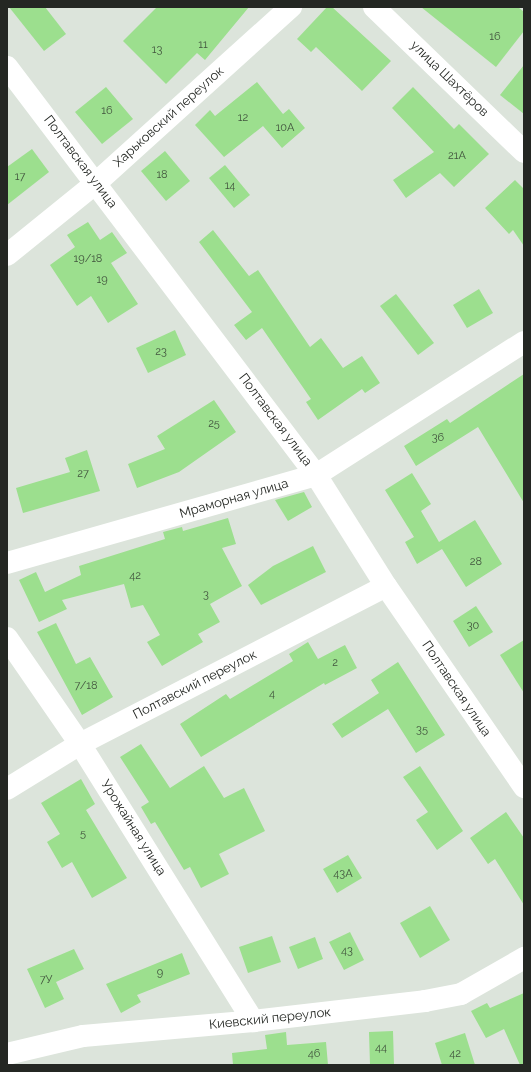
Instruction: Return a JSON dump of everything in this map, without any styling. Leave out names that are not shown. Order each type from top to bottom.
[{"type":"street","name":"Харьковский переулок","points":[[7,255],[96,182],[291,7]]},
{"type":"street","name":"улица Шахтёров","points":[[374,7],[524,152]]},
{"type":"street","name":"Полтавская улица","points":[[7,67],[96,182],[316,475],[386,586],[524,787]]},
{"type":"street","name":"Мраморная улица","points":[[7,563],[316,475],[524,342]]},
{"type":"street","name":"Полтавский переулок","points":[[7,789],[80,744],[386,586]]},
{"type":"street","name":"Урожайная улица","points":[[7,638],[80,744],[253,1021]]},
{"type":"street","name":"Киевский переулок","points":[[7,1054],[83,1036],[356,1011],[461,994],[524,958]]},
{"type":"building","points":[[9,7],[45,7],[66,34],[44,51]]},
{"type":"building","points":[[157,7],[249,7],[205,60],[197,53],[166,84],[123,41]]},
{"type":"building","points":[[327,7],[332,7],[391,61],[362,91],[316,47],[311,52],[297,39]]},
{"type":"building","points":[[421,7],[518,7],[524,12],[524,31],[496,67]]},
{"type":"building","points":[[524,65],[524,114],[500,95]]},
{"type":"building","points":[[257,82],[283,114],[289,109],[305,128],[282,148],[263,126],[224,157],[195,125],[210,110],[215,116]]},
{"type":"building","points":[[106,87],[133,119],[102,144],[75,112]]},
{"type":"building","points":[[413,87],[454,129],[459,124],[489,154],[454,187],[440,173],[406,198],[393,180],[434,152],[392,108]]},
{"type":"building","points":[[32,149],[49,172],[7,205],[7,167]]},
{"type":"building","points":[[165,151],[190,181],[166,201],[141,171]]},
{"type":"building","points":[[225,165],[250,195],[234,208],[209,178]]},
{"type":"building","points":[[515,180],[524,189],[524,246],[513,230],[509,234],[485,208]]},
{"type":"building","points":[[88,222],[100,240],[112,232],[127,253],[111,263],[138,304],[108,323],[91,296],[77,306],[50,265],[75,247],[67,235]]},
{"type":"building","points":[[213,230],[249,276],[258,270],[310,347],[321,338],[343,368],[362,356],[380,383],[365,393],[362,389],[318,420],[306,402],[311,399],[262,328],[246,340],[234,325],[252,312],[199,242]]},
{"type":"building","points":[[479,289],[493,313],[467,328],[453,305]]},
{"type":"building","points":[[396,294],[434,343],[418,355],[380,306]]},
{"type":"building","points":[[175,330],[186,355],[148,373],[136,348]]},
{"type":"building","points":[[524,374],[524,503],[478,427],[416,466],[404,446],[447,419],[450,423]]},
{"type":"building","points":[[214,400],[236,432],[179,472],[137,488],[128,464],[165,449],[157,436]]},
{"type":"building","points":[[87,450],[100,491],[23,513],[16,488],[70,472],[65,458]]},
{"type":"building","points":[[412,473],[431,504],[421,511],[439,542],[475,520],[502,564],[466,587],[442,549],[417,564],[405,542],[414,537],[385,490]]},
{"type":"building","points":[[304,492],[312,507],[288,521],[275,500]]},
{"type":"building","points":[[228,518],[236,544],[222,548],[242,586],[210,604],[220,622],[198,634],[203,642],[162,666],[147,642],[160,635],[143,605],[131,608],[124,584],[62,600],[67,609],[39,622],[19,580],[36,572],[45,592],[81,575],[79,566],[165,539],[163,532],[182,527],[183,531]]},
{"type":"building","points":[[313,546],[326,572],[261,605],[248,585],[273,566]]},
{"type":"building","points":[[476,606],[493,632],[469,647],[453,621]]},
{"type":"building","points":[[56,623],[76,664],[90,657],[113,697],[82,715],[37,632]]},
{"type":"building","points":[[524,640],[524,693],[500,655]]},
{"type":"building","points":[[308,642],[318,659],[345,645],[357,668],[325,685],[324,683],[201,757],[180,724],[226,694],[230,699],[293,661],[289,654]]},
{"type":"building","points":[[398,662],[445,735],[416,753],[388,709],[342,738],[332,724],[379,693],[371,680]]},
{"type":"building","points":[[141,744],[170,788],[204,766],[224,798],[244,788],[265,831],[219,854],[229,874],[201,888],[190,867],[184,870],[155,822],[151,824],[141,807],[149,802],[120,757]]},
{"type":"building","points":[[420,766],[463,831],[437,850],[416,820],[428,812],[403,777]]},
{"type":"building","points":[[81,779],[95,804],[86,810],[127,878],[92,898],[72,862],[62,868],[47,842],[60,834],[41,803]]},
{"type":"building","points":[[506,812],[524,838],[524,905],[495,859],[488,864],[470,838]]},
{"type":"building","points":[[348,855],[362,878],[337,893],[323,869]]},
{"type":"building","points":[[430,906],[450,940],[420,958],[400,923]]},
{"type":"building","points":[[350,932],[364,960],[344,970],[329,942]]},
{"type":"building","points":[[272,936],[281,962],[248,973],[239,947]]},
{"type":"building","points":[[315,937],[323,959],[298,969],[289,947]]},
{"type":"building","points":[[74,949],[84,969],[56,982],[64,999],[45,1008],[27,969]]},
{"type":"building","points":[[182,953],[190,974],[137,995],[141,1002],[121,1013],[106,984]]},
{"type":"building","points":[[524,993],[524,1065],[520,1065],[504,1029],[486,1038],[471,1011],[487,1003],[490,1008]]},
{"type":"building","points":[[393,1031],[394,1065],[370,1065],[369,1032]]},
{"type":"building","points":[[286,1032],[287,1045],[326,1042],[328,1065],[233,1065],[232,1053],[267,1049],[265,1035]]},
{"type":"building","points":[[465,1033],[475,1065],[442,1065],[435,1043]]}]
